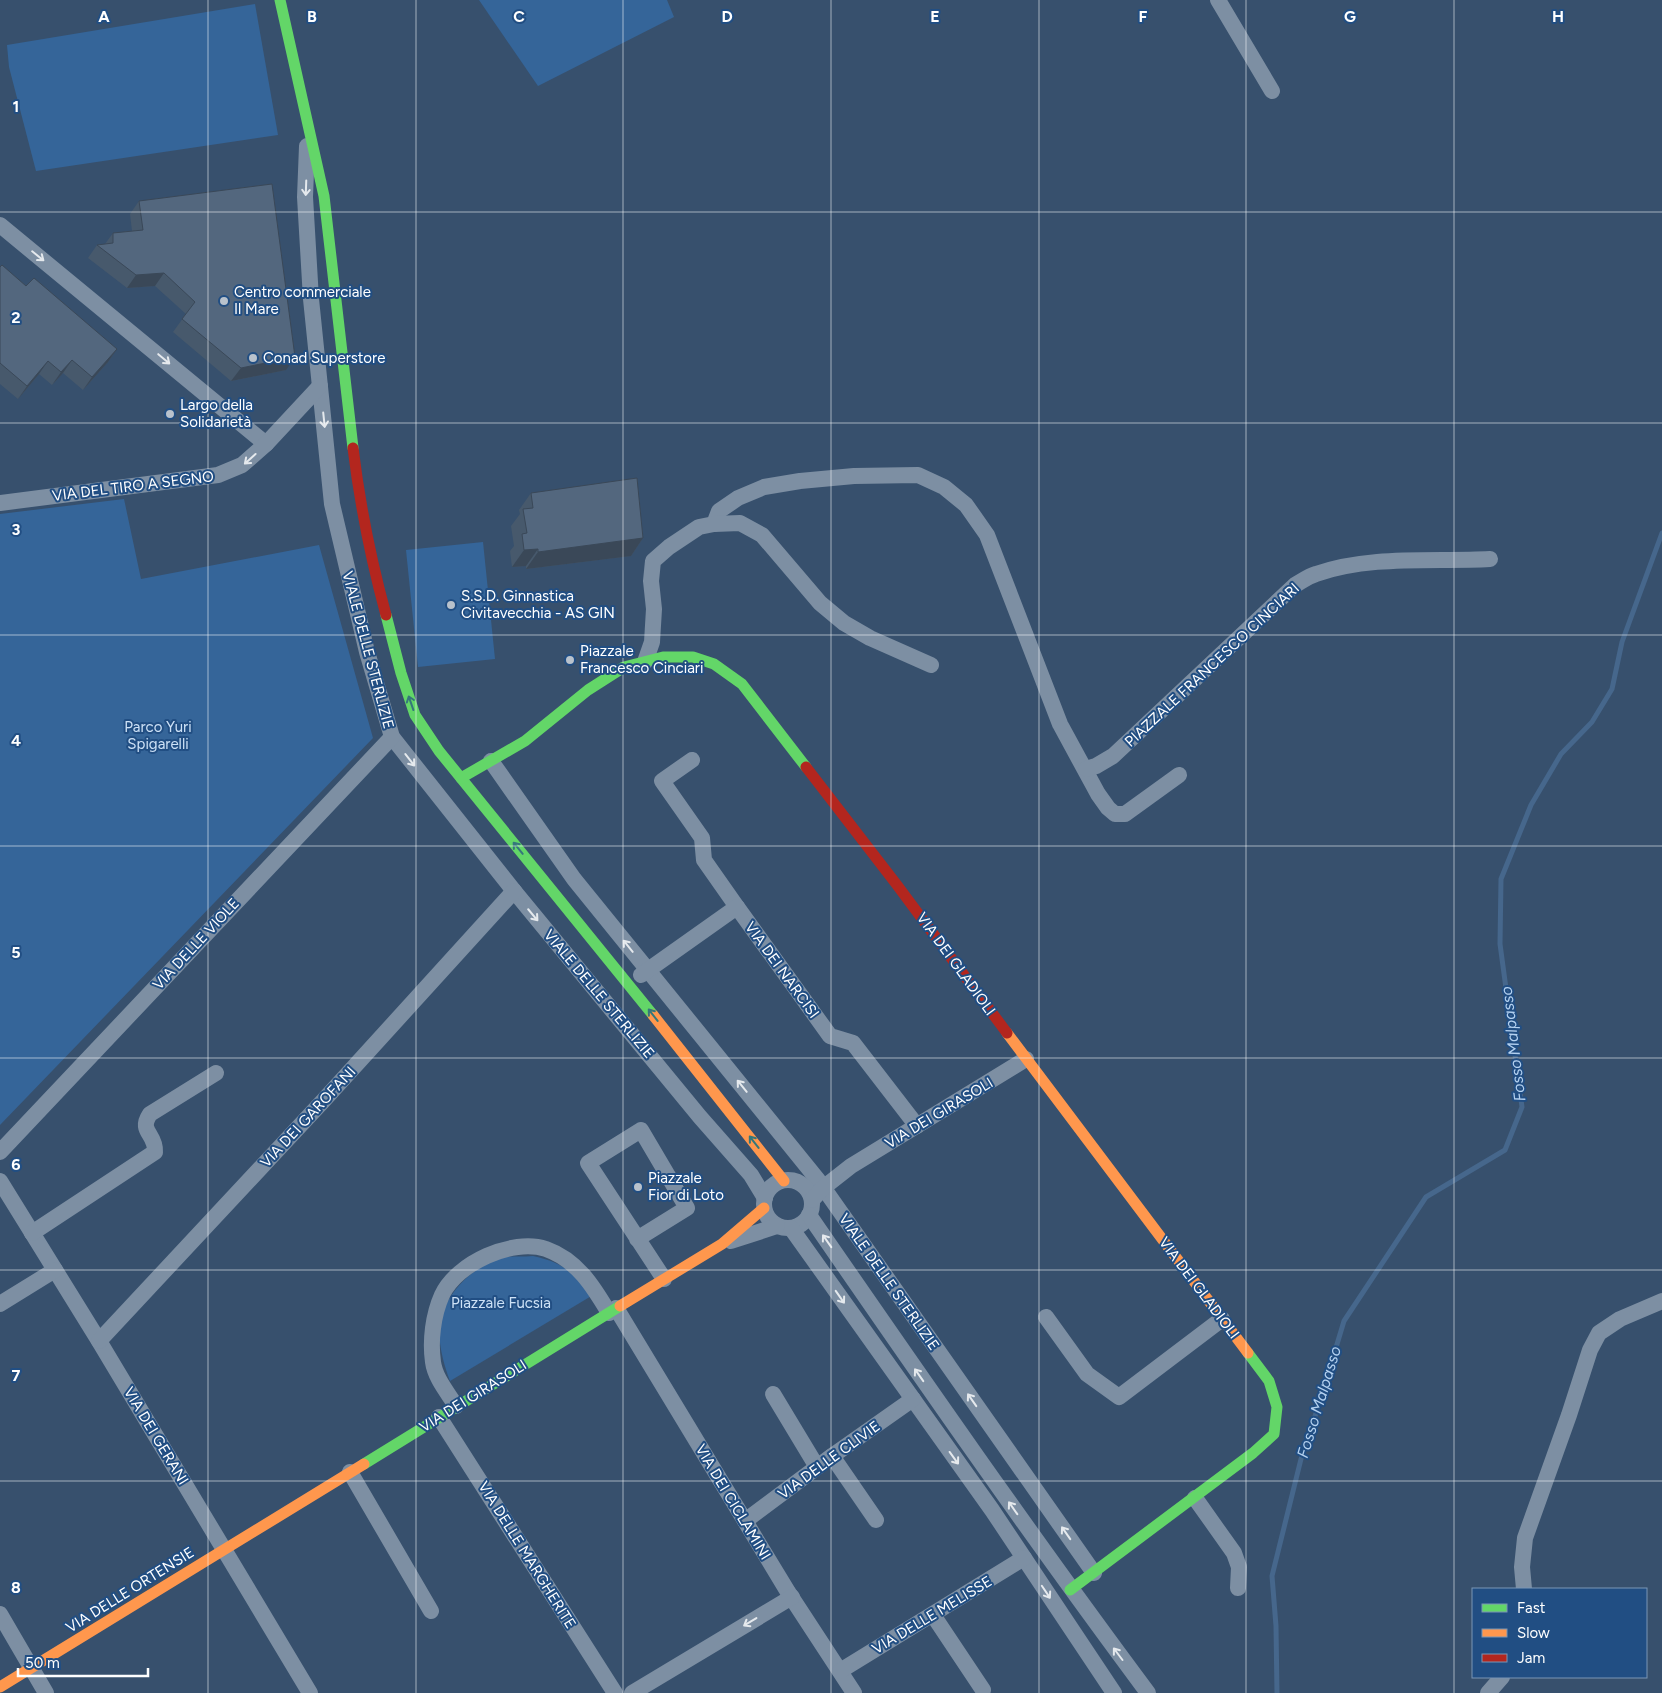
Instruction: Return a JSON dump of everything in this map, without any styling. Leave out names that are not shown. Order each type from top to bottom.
[{"type":"street","name":"VIALE DELLE STERLIZIE","points":[[280,0],[324,196],[359,498],[372,563],[401,673],[415,715],[439,751],[629,984],[784,1181]]},
{"type":"street","points":[[1218,0],[1272,92]]},
{"type":"street","name":"VIALE DELLE STERLIZIE","points":[[308,122],[305,197],[311,299],[334,512],[366,652],[392,737],[514,891],[700,1117],[751,1175],[764,1203]]},
{"type":"street","points":[[0,226],[266,444]]},
{"type":"street","name":"VIA DEL TIRO A SEGNO","points":[[0,503],[218,475],[242,466],[266,444],[320,386]]},
{"type":"street","points":[[714,524],[719,511],[738,498],[764,487],[800,481],[854,476],[918,475],[944,487],[966,505],[987,535],[1060,724],[1098,794],[1108,808],[1115,814],[1125,814],[1180,775]]},
{"type":"street","points":[[645,662],[652,642],[654,609],[651,582],[654,562],[668,547],[699,527],[714,524],[740,523],[762,535],[820,603],[844,623],[870,638],[930,665]]},
{"type":"street","name":"PIAZZALE FRANCESCO CINCIARI","points":[[1086,769],[1096,766],[1113,756],[1295,585],[1314,574],[1340,567],[1378,563],[1490,558]]},
{"type":"street","name":"VIA DEI GLADIOLI","points":[[461,778],[525,741],[588,690],[624,668],[663,657],[693,657],[714,664],[742,684],[892,878],[1269,1381],[1277,1407],[1274,1434],[1254,1453],[1070,1590]]},
{"type":"street","name":"VIA DELLE VIOLE","points":[[0,1152],[392,737]]},
{"type":"street","points":[[692,760],[662,781],[702,838],[704,860],[737,907]]},
{"type":"street","name":"VIALE DELLE STERLIZIE","points":[[491,761],[574,879],[820,1184],[1094,1573]]},
{"type":"street","name":"VIA DEI GAROFANI","points":[[99,1341],[316,1108],[514,891]]},
{"type":"street","name":"VIA DEI NARCISI","points":[[629,984],[737,907],[830,1036],[854,1043],[917,1126]]},
{"type":"street","name":"VIA DEI GIRASOLI","points":[[801,1184],[820,1184],[1026,1059]]},
{"type":"street","points":[[32,1233],[155,1152],[155,1146],[145,1126],[145,1121],[150,1114],[216,1073]]},
{"type":"street","points":[[637,1239],[687,1208],[641,1130],[588,1162],[637,1239],[664,1279]]},
{"type":"street","name":"VIA DEI GERANI","points":[[0,1181],[99,1341],[310,1693]]},
{"type":"street","points":[[784,1227],[800,1225],[811,1208],[809,1192],[801,1184],[794,1181],[784,1181],[768,1190],[764,1203],[767,1217],[784,1227],[913,1400],[992,1510],[1114,1693]]},
{"type":"street","name":"VIA DEI GIRASOLI","points":[[811,1208],[820,1184]]},
{"type":"street","name":"VIA DEI GIRASOLI","points":[[224,1549],[722,1244],[764,1203]]},
{"type":"street","name":"VIALE DELLE STERLIZIE","points":[[811,1208],[972,1451],[1070,1590],[1148,1693]]},
{"type":"street","name":"VIA DEI GIRASOLI","points":[[722,1244],[784,1227]]},
{"type":"street","points":[[456,1406],[441,1382],[433,1364],[435,1317],[442,1295],[456,1274],[477,1261],[496,1251],[519,1247],[545,1249],[575,1266],[591,1282],[613,1310]]},
{"type":"street","points":[[0,1304],[55,1270]]},
{"type":"street","points":[[1524,1588],[1522,1567],[1525,1538],[1590,1350],[1599,1333],[1613,1323],[1662,1301]]},
{"type":"street","name":"VIA DEI CICLAMINI","points":[[613,1310],[854,1693]]},
{"type":"street","points":[[1046,1317],[1087,1374],[1119,1397],[1222,1319]]},
{"type":"street","points":[[773,1394],[817,1467]]},
{"type":"street","name":"VIA DELLE CLIVIE","points":[[745,1521],[832,1456],[913,1400]]},
{"type":"street","name":"VIA DELLE MARGHERITE","points":[[439,1417],[615,1693]]},
{"type":"street","points":[[832,1456],[876,1520]]},
{"type":"street","points":[[350,1472],[431,1612]]},
{"type":"street","points":[[1195,1498],[1234,1553],[1239,1567],[1238,1588]]},
{"type":"street","name":"VIA DELLE ORTENSIE","points":[[0,1687],[224,1549]]},
{"type":"street","name":"VIA DELLE MELISSE","points":[[840,1671],[1024,1558]]},
{"type":"street","points":[[632,1693],[792,1597]]},
{"type":"street","points":[[0,1614],[46,1693]]},
{"type":"street","points":[[933,1615],[983,1690]]},
{"type":"street","points":[[1488,1693],[1501,1678]]},
{"type":"green space","points":[[479,0],[667,0],[674,17],[538,86]]},
{"type":"green space","points":[[255,4],[278,135],[36,171],[9,67],[7,45]]},
{"type":"green space","name":"Parco Yuri Spigarelli","points":[[124,499],[141,579],[319,545],[373,738],[0,1125],[0,514]]},
{"type":"green space","name":"S.S.D. Ginnastica Civitavecchia - AS GIN","points":[[483,542],[495,659],[418,667],[406,550]]},
{"type":"green space","name":"Piazzale Fucsia","points":[[533,1256],[560,1265],[579,1280],[593,1295],[450,1381],[443,1357],[439,1330],[446,1304],[467,1278],[485,1265],[506,1257]]},
{"type":"building","name":"Centro commerciale Il Mare","points":[[272,184],[295,357],[241,368],[182,319],[195,302],[164,273],[136,275],[97,245],[113,243],[113,233],[143,230],[139,201]]},
{"type":"building","points":[[2,265],[26,286],[34,278],[117,349],[92,377],[72,360],[61,372],[48,361],[27,386],[0,363],[0,267]]},
{"type":"building","points":[[637,478],[643,538],[538,552],[538,549],[524,550],[522,534],[527,533],[523,509],[533,508],[531,493]]},
{"type":"waterway","name":"Fosso Malpasso","points":[[1277,1693],[1276,1626],[1272,1576],[1301,1459],[1344,1321],[1426,1197],[1505,1150],[1522,1107],[1500,944],[1501,879],[1531,805],[1561,754],[1592,722],[1612,689],[1622,642],[1662,533]]},
{"type":"traffic: fast","points":[[280,0],[324,196],[353,448]]},
{"type":"traffic: fast","points":[[386,615],[401,673],[415,715],[439,751],[653,1015]]},
{"type":"traffic: fast","points":[[461,778],[525,741],[588,690],[624,667],[663,657],[693,657],[714,664],[742,684],[806,767]]},
{"type":"traffic: fast","points":[[364,1464],[620,1306]]},
{"type":"traffic: fast","points":[[1070,1590],[1253,1453],[1274,1434],[1277,1407],[1269,1381],[1248,1353]]},
{"type":"traffic: slow","points":[[653,1015],[784,1181]]},
{"type":"traffic: slow","points":[[1007,1033],[1248,1353]]},
{"type":"traffic: slow","points":[[620,1306],[722,1244],[764,1208]]},
{"type":"traffic: slow","points":[[0,1687],[364,1464]]},
{"type":"traffic: jam","points":[[353,448],[367,532],[386,615]]},
{"type":"traffic: jam","points":[[806,767],[1007,1033]]},
{"type":"place","name":"Centro commerciale Il Mare","points":[[224,301]]},
{"type":"place","name":"Conad Superstore","points":[[253,358]]},
{"type":"place","name":"Largo della Solidarietà","points":[[170,414]]},
{"type":"place","name":"S.S.D. Ginnastica Civitavecchia - AS GIN","points":[[451,605]]},
{"type":"place","name":"Piazzale Francesco Cinciari","points":[[570,660]]},
{"type":"place","name":"Piazzale Fior di Loto","points":[[638,1187]]}]
